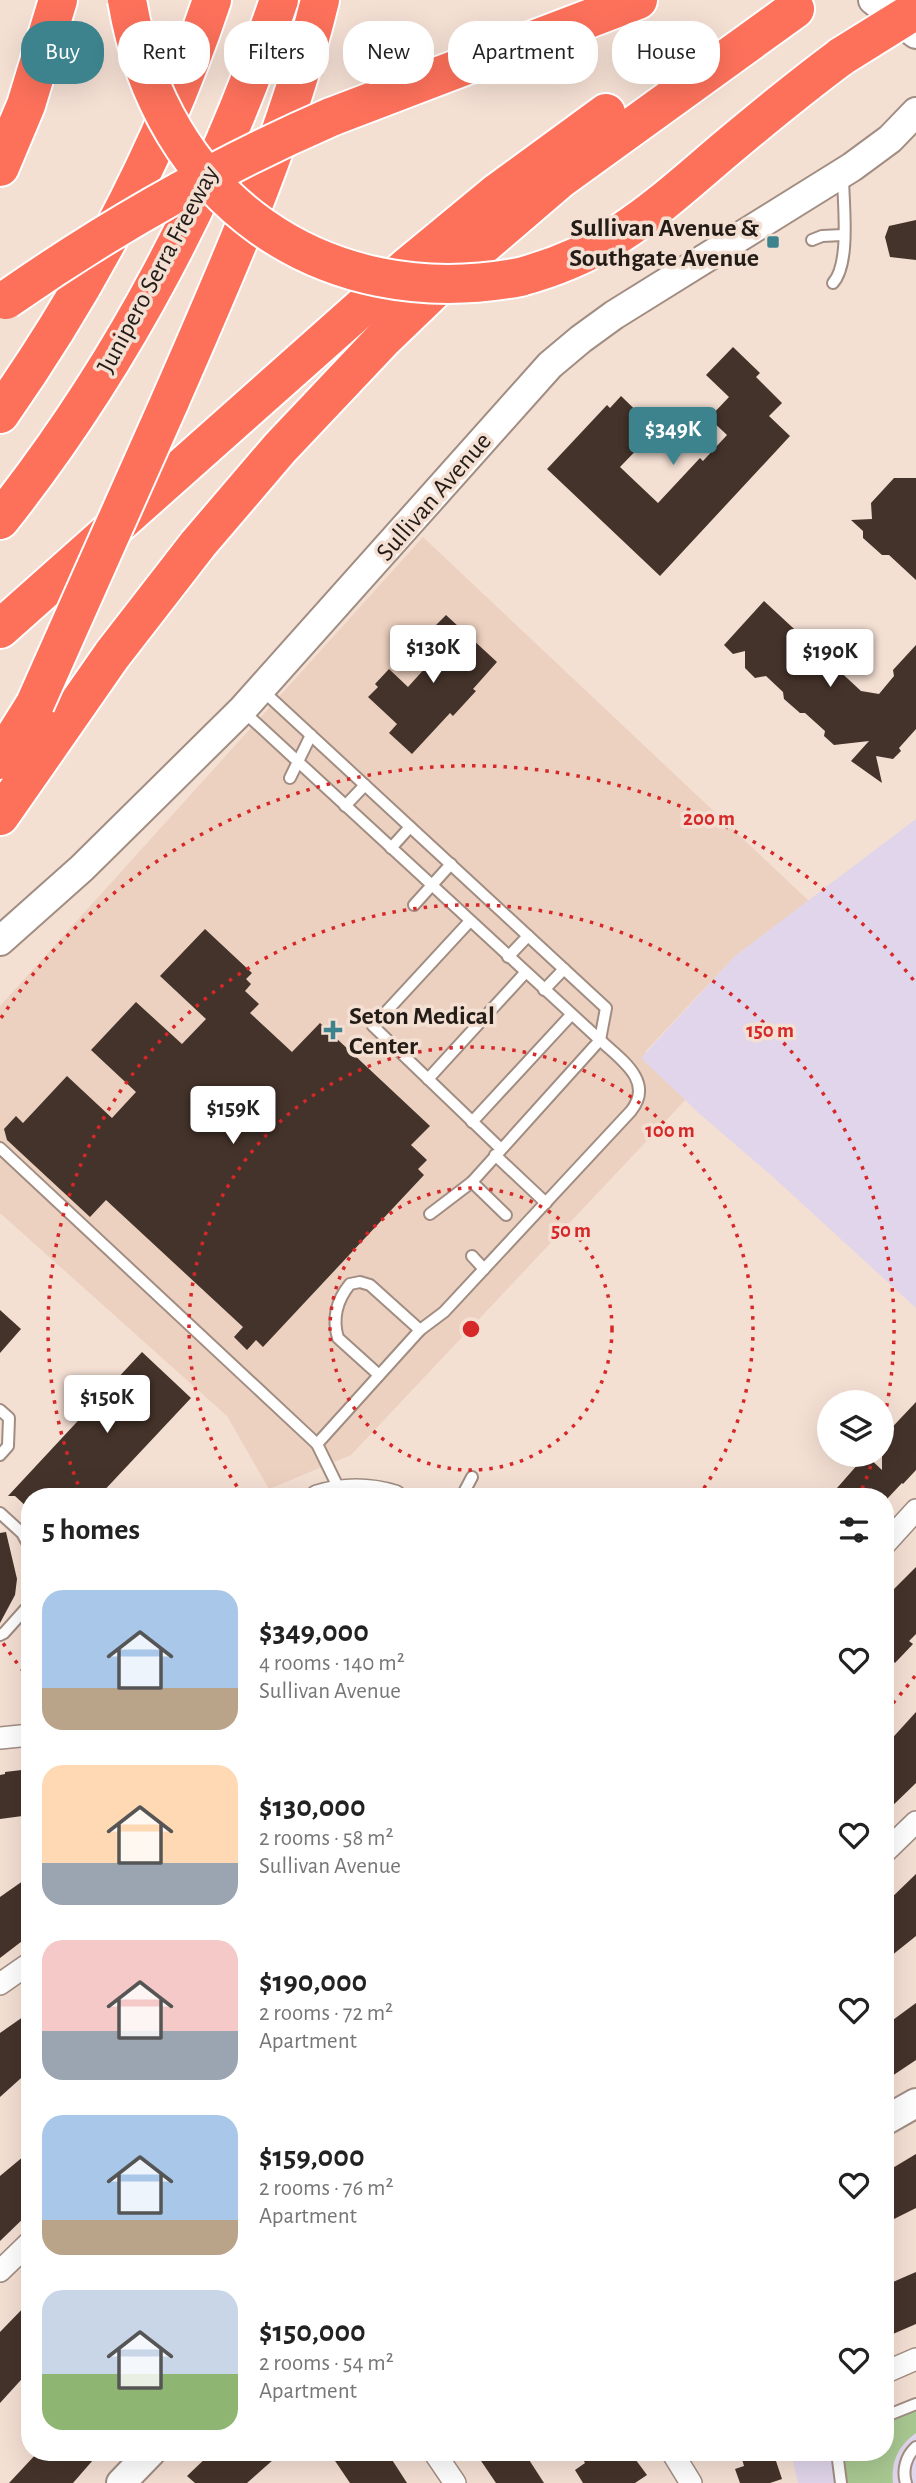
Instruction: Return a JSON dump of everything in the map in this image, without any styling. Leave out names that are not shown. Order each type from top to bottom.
[{"type":"highway","points":[[0,167],[26,105],[58,0]]},
{"type":"highway","points":[[127,0],[140,61],[168,125],[196,166],[246,216],[315,257],[340,267],[421,284],[472,284],[520,276],[566,262],[627,231],[800,87],[842,56],[916,10]]},
{"type":"highway","points":[[0,414],[53,333],[111,232],[165,120],[212,0]]},
{"type":"highway","name":"Junipero Serra Freeway","points":[[0,520],[87,397],[164,268],[229,131],[279,0]]},
{"type":"highway","points":[[0,760],[35,704],[170,401],[262,183],[289,108],[320,0]]},
{"type":"highway","points":[[3,302],[148,207],[244,157],[331,117],[638,0]]},
{"type":"highway","points":[[0,629],[374,295],[498,192],[562,144],[651,85],[731,38],[805,4]]},
{"type":"highway","points":[[0,816],[112,655],[191,553],[272,458],[392,330],[461,264],[569,173],[805,4]]},
{"type":"street","points":[[873,0],[916,34]]},
{"type":"street","name":"Sullivan Avenue","points":[[0,941],[82,867],[252,700],[488,433],[558,359],[581,339],[623,310],[843,173],[890,139],[916,112]]},
{"type":"street","points":[[894,1534],[916,1510]]},
{"type":"street","points":[[0,1738],[21,1736]]},
{"type":"street","points":[[894,1843],[916,1822]]},
{"type":"street","points":[[0,1984],[21,1969]]},
{"type":"street","points":[[894,2115],[916,2103]]},
{"type":"street","points":[[0,2271],[21,2251]]},
{"type":"street","points":[[894,2369],[916,2359]]},
{"type":"street","points":[[121,2483],[142,2461]]},
{"type":"street","points":[[440,2461],[455,2483]]},
{"type":"street","points":[[679,2461],[691,2483]]},
{"type":"lane","points":[[833,282],[842,262],[843,173]]},
{"type":"lane","points":[[812,240],[822,236],[843,235]]},
{"type":"lane","points":[[252,700],[311,735],[606,1008],[600,1040],[472,1182],[430,1214]]},
{"type":"lane","points":[[252,700],[297,761],[600,1040],[635,1075],[639,1085],[638,1099],[631,1111],[444,1312],[420,1330],[317,1444]]},
{"type":"lane","points":[[290,778],[311,735]]},
{"type":"lane","points":[[345,806],[365,785]]},
{"type":"lane","points":[[391,848],[410,827]]},
{"type":"lane","points":[[414,905],[451,864]]},
{"type":"lane","points":[[470,921],[373,1026],[472,1122],[546,1203]]},
{"type":"lane","points":[[508,957],[528,936]]},
{"type":"lane","points":[[544,990],[564,969]]},
{"type":"lane","points":[[428,1079],[526,973]]},
{"type":"lane","points":[[472,1122],[571,1015]]},
{"type":"lane","points":[[0,1147],[317,1444],[339,1488]]},
{"type":"lane","points":[[472,1182],[506,1215]]},
{"type":"lane","points":[[472,1256],[484,1269]]},
{"type":"lane","points":[[379,1375],[338,1338],[335,1329],[336,1313],[343,1293],[350,1284],[360,1282],[370,1285],[420,1330]]},
{"type":"lane","points":[[433,1303],[444,1312]]},
{"type":"lane","points":[[0,1410],[9,1418],[8,1446],[0,1455]]},
{"type":"lane","points":[[466,1488],[471,1477]]},
{"type":"lane","points":[[0,1514],[21,1532]]},
{"type":"lane","points":[[0,1634],[21,1614]]},
{"type":"lane","points":[[894,2413],[916,2404]]},
{"type":"lane","points":[[906,2483],[905,2463],[916,2447]]},
{"type":"lane","points":[[838,2461],[841,2483]]},
{"type":"shaded area","name":"Seton Medical Center","points":[[423,537],[809,901],[735,956],[645,1052],[690,1095],[351,1455],[271,1488],[268,1488],[227,1416],[0,1213],[0,1006]]},
{"type":"shaded area","points":[[916,819],[916,1308],[641,1058],[735,956]]},
{"type":"shaded area","points":[[916,2398],[916,2483],[798,2483],[793,2461],[894,2461],[894,2407]]},
{"type":"green space","points":[[916,2411],[916,2433],[897,2455],[893,2468],[893,2483],[846,2483],[844,2461],[894,2461],[894,2420]]},
{"type":"building","points":[[916,220],[916,260],[890,257],[885,237],[889,226]]},
{"type":"building","points":[[733,347],[760,373],[756,377],[782,403],[769,416],[790,436],[660,576],[547,469],[607,405],[610,408],[621,396],[652,426],[646,434],[649,437],[620,467],[658,503],[700,458],[703,461],[727,435],[709,418],[729,397],[706,375]]},
{"type":"building","points":[[894,478],[916,478],[916,580],[889,555],[882,555],[863,538],[863,531],[851,520],[872,519],[871,503]]},
{"type":"building","points":[[764,601],[861,691],[879,694],[894,676],[893,670],[916,645],[916,729],[893,759],[876,756],[882,783],[851,761],[869,741],[834,745],[824,736],[825,731],[784,699],[783,692],[766,676],[755,678],[745,668],[745,651],[733,654],[724,645]]},
{"type":"building","points":[[446,615],[497,662],[453,716],[450,713],[412,754],[389,733],[397,724],[368,697],[378,687],[375,684],[389,669],[408,687],[436,656],[418,640]]},
{"type":"building","points":[[205,929],[252,973],[246,979],[251,984],[245,991],[259,1004],[250,1013],[292,1052],[320,1023],[430,1126],[411,1145],[427,1160],[418,1169],[424,1175],[263,1347],[256,1340],[247,1350],[234,1337],[243,1327],[106,1200],[90,1217],[7,1140],[4,1129],[16,1116],[23,1123],[67,1076],[112,1118],[136,1092],[91,1050],[136,1002],[182,1044],[206,1019],[160,976]]},
{"type":"building","points":[[0,1310],[21,1329],[0,1353]]},
{"type":"building","points":[[142,1352],[191,1398],[107,1488],[21,1488],[21,1502],[15,1496],[8,1496]]},
{"type":"building","points":[[916,1402],[916,1470],[894,1492],[894,1488],[837,1488],[855,1467],[879,1467],[882,1470],[882,1467],[894,1467],[894,1425]]},
{"type":"building","points":[[6,1532],[17,1579],[15,1595],[0,1623],[0,1533]]},
{"type":"building","points":[[916,1567],[916,1634],[909,1641],[913,1644],[895,1663],[894,1662],[894,1589]]},
{"type":"building","points":[[916,1712],[916,1783],[894,1804],[894,1736]]},
{"type":"building","points":[[21,1770],[21,1816],[0,1819],[0,1775]]},
{"type":"building","points":[[916,1874],[916,1936],[894,1954],[894,1895]]},
{"type":"building","points":[[21,1882],[21,1942],[0,1958],[0,1897]]},
{"type":"building","points":[[916,2003],[916,2060],[894,2075],[894,2019]]},
{"type":"building","points":[[21,2018],[21,2078],[0,2097],[0,2033]]},
{"type":"building","points":[[916,2154],[916,2208],[894,2219],[894,2167]]},
{"type":"building","points":[[21,2158],[21,2221],[0,2241],[0,2176]]},
{"type":"building","points":[[916,2272],[916,2324],[894,2334],[894,2282]]},
{"type":"building","points":[[21,2310],[21,2380],[0,2403],[0,2332]]},
{"type":"building","points":[[30,2461],[92,2461],[73,2483],[9,2483]]},
{"type":"building","points":[[203,2461],[272,2461],[247,2483],[195,2483],[187,2476]]},
{"type":"building","points":[[335,2461],[393,2461],[407,2483],[350,2483]]},
{"type":"building","points":[[481,2461],[530,2461],[544,2483],[496,2483]]},
{"type":"building","points":[[584,2461],[637,2461],[647,2475],[635,2483],[583,2483],[575,2470],[585,2463]]},
{"type":"building","points":[[743,2461],[776,2461],[782,2479],[770,2483],[740,2483],[735,2469],[744,2466]]},
{"type":"place","name":"Sullivan Avenue & Southgate Avenue","points":[[773,242]]},
{"type":"place","name":"Seton Medical Center","points":[[333,1030]]}]
